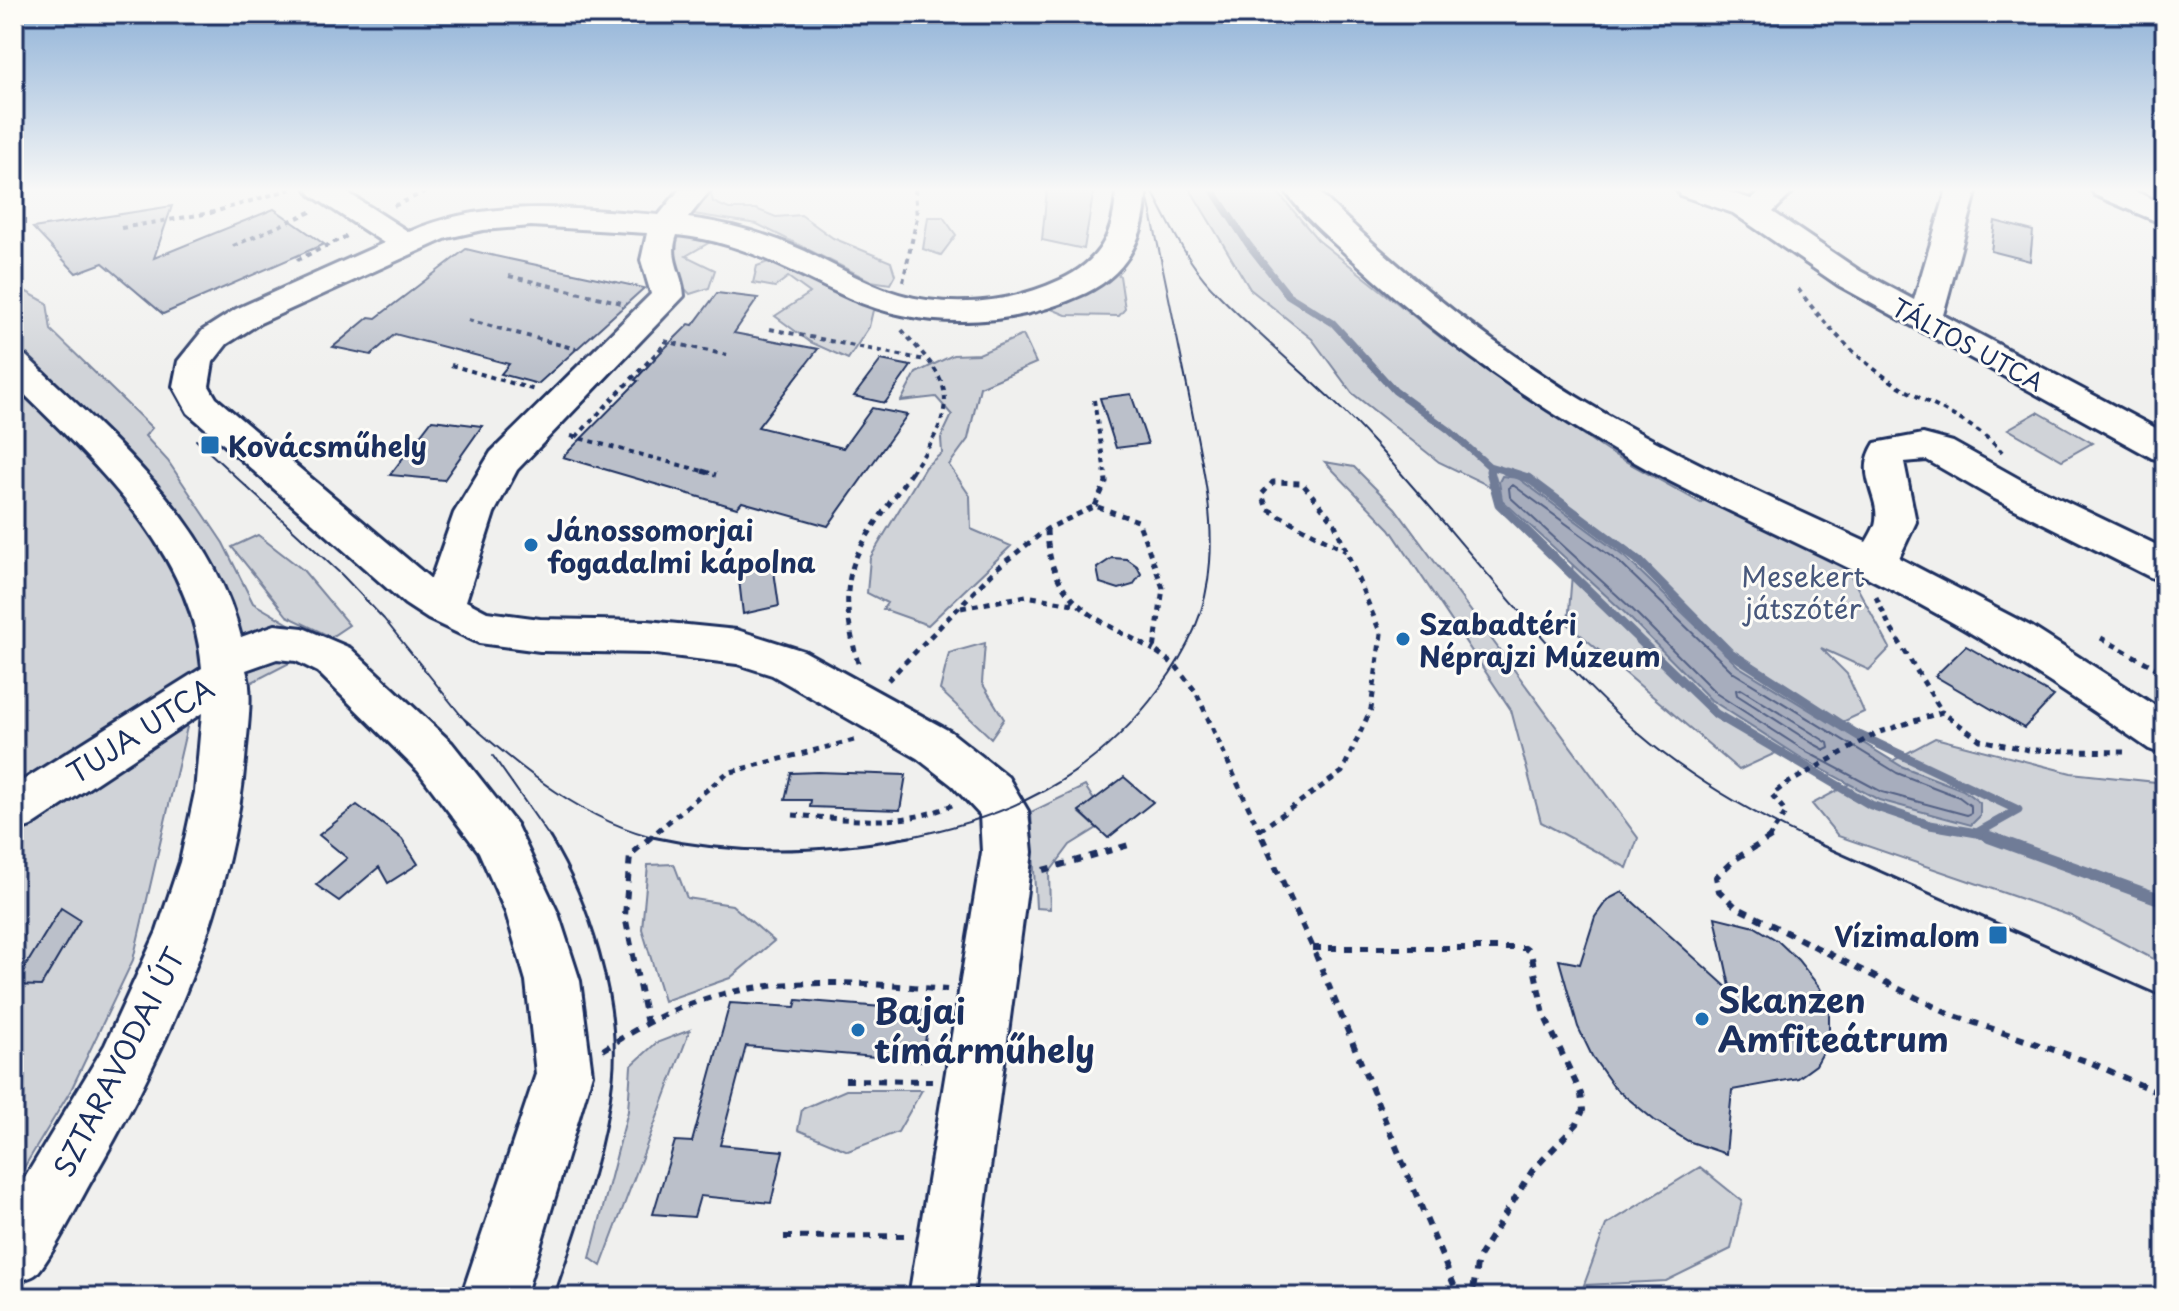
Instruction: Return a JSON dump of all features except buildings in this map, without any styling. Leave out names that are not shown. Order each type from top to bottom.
[{"type":"street","points":[[350,250],[215,337],[196,361],[191,386],[201,405],[420,593],[479,627],[540,635],[648,637],[737,647],[788,663],[869,699],[978,779],[1004,811],[1007,852],[941,1297]]},
{"type":"street","points":[[443,608],[471,512],[485,486],[504,461],[567,399],[640,336],[667,296],[668,279],[657,262],[658,250]]},
{"type":"street","points":[[779,250],[865,293],[897,303],[944,310],[998,310],[1031,305],[1060,295],[1095,276],[1120,250]]},
{"type":"street","points":[[1365,250],[1472,342],[1567,407],[1692,475],[1968,611],[2151,744]]},
{"type":"street","name":"TÁLTOS UTCA","points":[[1807,250],[1925,321],[2165,449]]},
{"type":"street","points":[[1925,321],[1945,250]]},
{"type":"street","name":"SZTARAVODAI ÚT","points":[[14,364],[124,474],[183,549],[217,623],[224,668],[224,755],[212,837],[178,949],[125,1062],[14,1252]]},
{"type":"street","points":[[1876,563],[1896,522],[1884,464],[1888,452],[1923,446],[1940,451],[2007,489],[2165,567]]},
{"type":"street","name":"TUJA UTCA","points":[[14,811],[224,668],[275,642],[303,645],[334,660],[435,757],[498,839],[532,913],[553,981],[564,1074]]},
{"type":"street","points":[[493,1297],[564,1074]]},
{"type":"path","points":[[297,260],[324,250]]},
{"type":"path","points":[[869,699],[844,614],[851,567],[933,437],[947,409],[946,391],[938,373],[897,323],[897,303],[910,250]]},
{"type":"path","points":[[509,276],[640,336]]},
{"type":"path","points":[[1798,289],[1848,348],[1894,383],[1997,445]]},
{"type":"path","points":[[468,320],[640,336],[727,355]]},
{"type":"path","points":[[770,329],[926,360]]},
{"type":"path","points":[[576,437],[640,336]]},
{"type":"path","points":[[451,365],[567,399]]},
{"type":"path","points":[[647,1024],[625,916],[630,855],[727,773],[859,739],[869,699],[997,568],[1047,529],[1095,506],[1106,482],[1104,449],[1094,400]]},
{"type":"path","points":[[539,427],[716,475]]},
{"type":"path","points":[[1260,830],[1342,772],[1371,709],[1381,634],[1334,522],[1302,483],[1273,482],[1262,494],[1267,509],[1346,551]]},
{"type":"path","points":[[1095,506],[1138,521],[1163,588],[1154,650]]},
{"type":"path","points":[[1047,529],[1045,550],[1050,570],[1074,605]]},
{"type":"path","points":[[1876,563],[1869,574],[1885,623],[1930,685],[1942,712],[1980,740],[2029,750],[2151,744]]},
{"type":"path","points":[[958,608],[1026,596],[1074,605],[1154,650],[1176,666],[1196,692],[1313,948],[1459,1297]]},
{"type":"path","points":[[2101,638],[2165,673]]},
{"type":"path","points":[[1942,712],[1877,733],[1783,786],[1772,795],[1786,812],[1781,827],[1764,846],[1725,865],[1716,877],[1719,891],[1736,907],[1949,1014],[2092,1063],[2165,1096]]},
{"type":"path","points":[[793,815],[904,818],[940,812],[958,800],[978,779]]},
{"type":"path","points":[[1003,881],[1129,845]]},
{"type":"path","points":[[1313,948],[1525,948],[1531,953],[1544,1015],[1581,1094],[1583,1110],[1577,1124],[1532,1171],[1478,1258],[1472,1297]]},
{"type":"path","points":[[564,1074],[647,1024],[711,997],[789,982],[860,983],[987,993]]},
{"type":"path","points":[[845,1080],[973,1082]]},
{"type":"path","points":[[784,1237],[950,1236]]},
{"type":"green space","points":[[667,250],[696,250],[686,256],[715,270],[709,288],[690,294],[672,275],[665,253]]},
{"type":"green space","points":[[809,250],[862,250],[891,262],[895,275],[890,284],[871,281]]},
{"type":"green space","points":[[927,250],[945,250],[941,255]]},
{"type":"green space","name":"Mesekert játszótér","points":[[1227,250],[1331,250],[1441,338],[1607,451],[1701,503],[1706,499],[1844,563],[1890,648],[1869,670],[1821,648],[1847,674],[1864,712],[1739,770],[1568,624],[1574,548],[1523,502],[1439,462],[1352,393],[1312,339],[1250,289]]},
{"type":"green space","points":[[776,259],[874,306],[869,327],[848,359],[810,342],[775,316],[810,293],[788,277],[775,287],[753,283],[757,266]]},
{"type":"green space","points":[[1113,271],[1120,276],[1125,309],[1119,316],[1066,315],[1049,308],[1086,294]]},
{"type":"green space","points":[[14,285],[47,303],[51,330],[152,428],[145,436],[168,461],[223,543],[253,603],[306,634],[301,657],[190,714],[133,960],[71,1090],[14,1184]]},
{"type":"green space","points":[[1023,335],[1036,363],[980,387],[968,439],[949,465],[970,496],[971,529],[1011,546],[928,625],[883,609],[887,603],[867,593],[870,558],[925,467],[942,453],[941,438],[952,415],[936,397],[901,401],[916,373],[953,355],[979,354]]},
{"type":"green space","points":[[2038,412],[2092,443],[2062,460],[2008,429]]},
{"type":"green space","points":[[1325,462],[1354,467],[1395,508],[1638,838],[1627,868],[1541,822],[1511,710],[1390,529]]},
{"type":"green space","points":[[258,535],[303,570],[349,625],[331,637],[287,616],[232,547]]},
{"type":"green space","points":[[985,643],[982,683],[1004,719],[991,738],[940,690],[949,653]]},
{"type":"green space","points":[[1935,738],[2071,773],[2165,783],[2165,965],[2071,916],[1838,836],[1812,804]]},
{"type":"green space","points":[[1085,786],[1094,800],[1079,812],[1097,828],[1070,845],[1049,873],[1050,909],[1036,908],[1031,812]]},
{"type":"green space","points":[[674,864],[687,898],[732,905],[774,941],[730,978],[664,1001],[642,929],[648,865]]},
{"type":"green space","points":[[690,1030],[601,1266],[590,1258],[628,1111],[631,1066],[656,1043]]},
{"type":"green space","points":[[846,1090],[922,1090],[898,1132],[848,1151],[798,1130],[802,1109]]},
{"type":"green space","points":[[1700,1167],[1742,1201],[1731,1249],[1666,1281],[1584,1285],[1606,1225]]},
{"type":"water","points":[[1502,476],[1518,478],[1626,558],[1738,666],[1901,766],[1963,790],[1980,803],[1980,816],[1971,825],[1879,800],[1803,759],[1711,700],[1625,613],[1502,500],[1499,482]]},
{"type":"waterway","points":[[1253,250],[1288,295],[1333,323],[1395,391],[1449,430],[1489,466]]},
{"type":"waterway","points":[[1489,466],[1513,473]]},
{"type":"waterway","points":[[1489,466],[1491,473]]},
{"type":"waterway","points":[[1490,471],[1499,504],[1716,714],[1871,805],[1930,825],[1977,833]]},
{"type":"waterway","points":[[1506,471],[1528,478],[1638,560],[1729,652],[1855,733],[2018,810],[1977,833]]},
{"type":"waterway","points":[[1977,833],[1989,837]]},
{"type":"waterway","points":[[1989,837],[1995,839]]},
{"type":"waterway","points":[[1989,837],[2165,901]]},
{"type":"tram line","points":[[905,838],[976,820],[1045,790],[1076,771],[1106,748],[1159,689],[1194,630],[1205,597],[1210,562],[1208,501],[1159,250]]},
{"type":"tram line","points":[[1184,250],[1211,287],[1354,421],[1534,628],[1602,699],[1657,749],[1698,778],[1803,837]]},
{"type":"tram line","points":[[196,440],[342,575],[384,619],[463,718]]},
{"type":"tram line","points":[[463,718],[554,791],[606,820],[661,839]]},
{"type":"tram line","points":[[463,718],[468,724]]},
{"type":"tram line","points":[[493,756],[551,839]]},
{"type":"tram line","points":[[550,837],[578,891],[600,953],[612,1017],[614,1048],[613,1078],[604,1134],[554,1297]]},
{"type":"tram line","points":[[652,837],[661,839]]},
{"type":"tram line","points":[[905,838],[910,837]]},
{"type":"tram line","points":[[1803,837],[2165,998]]},
{"type":"tram line","points":[[1803,837],[1807,839]]},
{"type":"tram line","points":[[661,839],[716,847],[781,850],[905,838]]},
{"type":"tram line","points":[[899,839],[905,838]]},
{"type":"place","name":"Kovácsműhely","points":[[210,445]]},
{"type":"place","name":"Jánossomorjai fogadalmi kápolna","points":[[531,545]]},
{"type":"place","name":"Szabadtéri Néprajzi Múzeum","points":[[1403,639]]},
{"type":"place","name":"Vízimalom","points":[[1998,935]]},
{"type":"place","name":"Skanzen Amfiteátrum","points":[[1702,1019]]},
{"type":"place","name":"Bajai tímárműhely","points":[[858,1030]]}]
